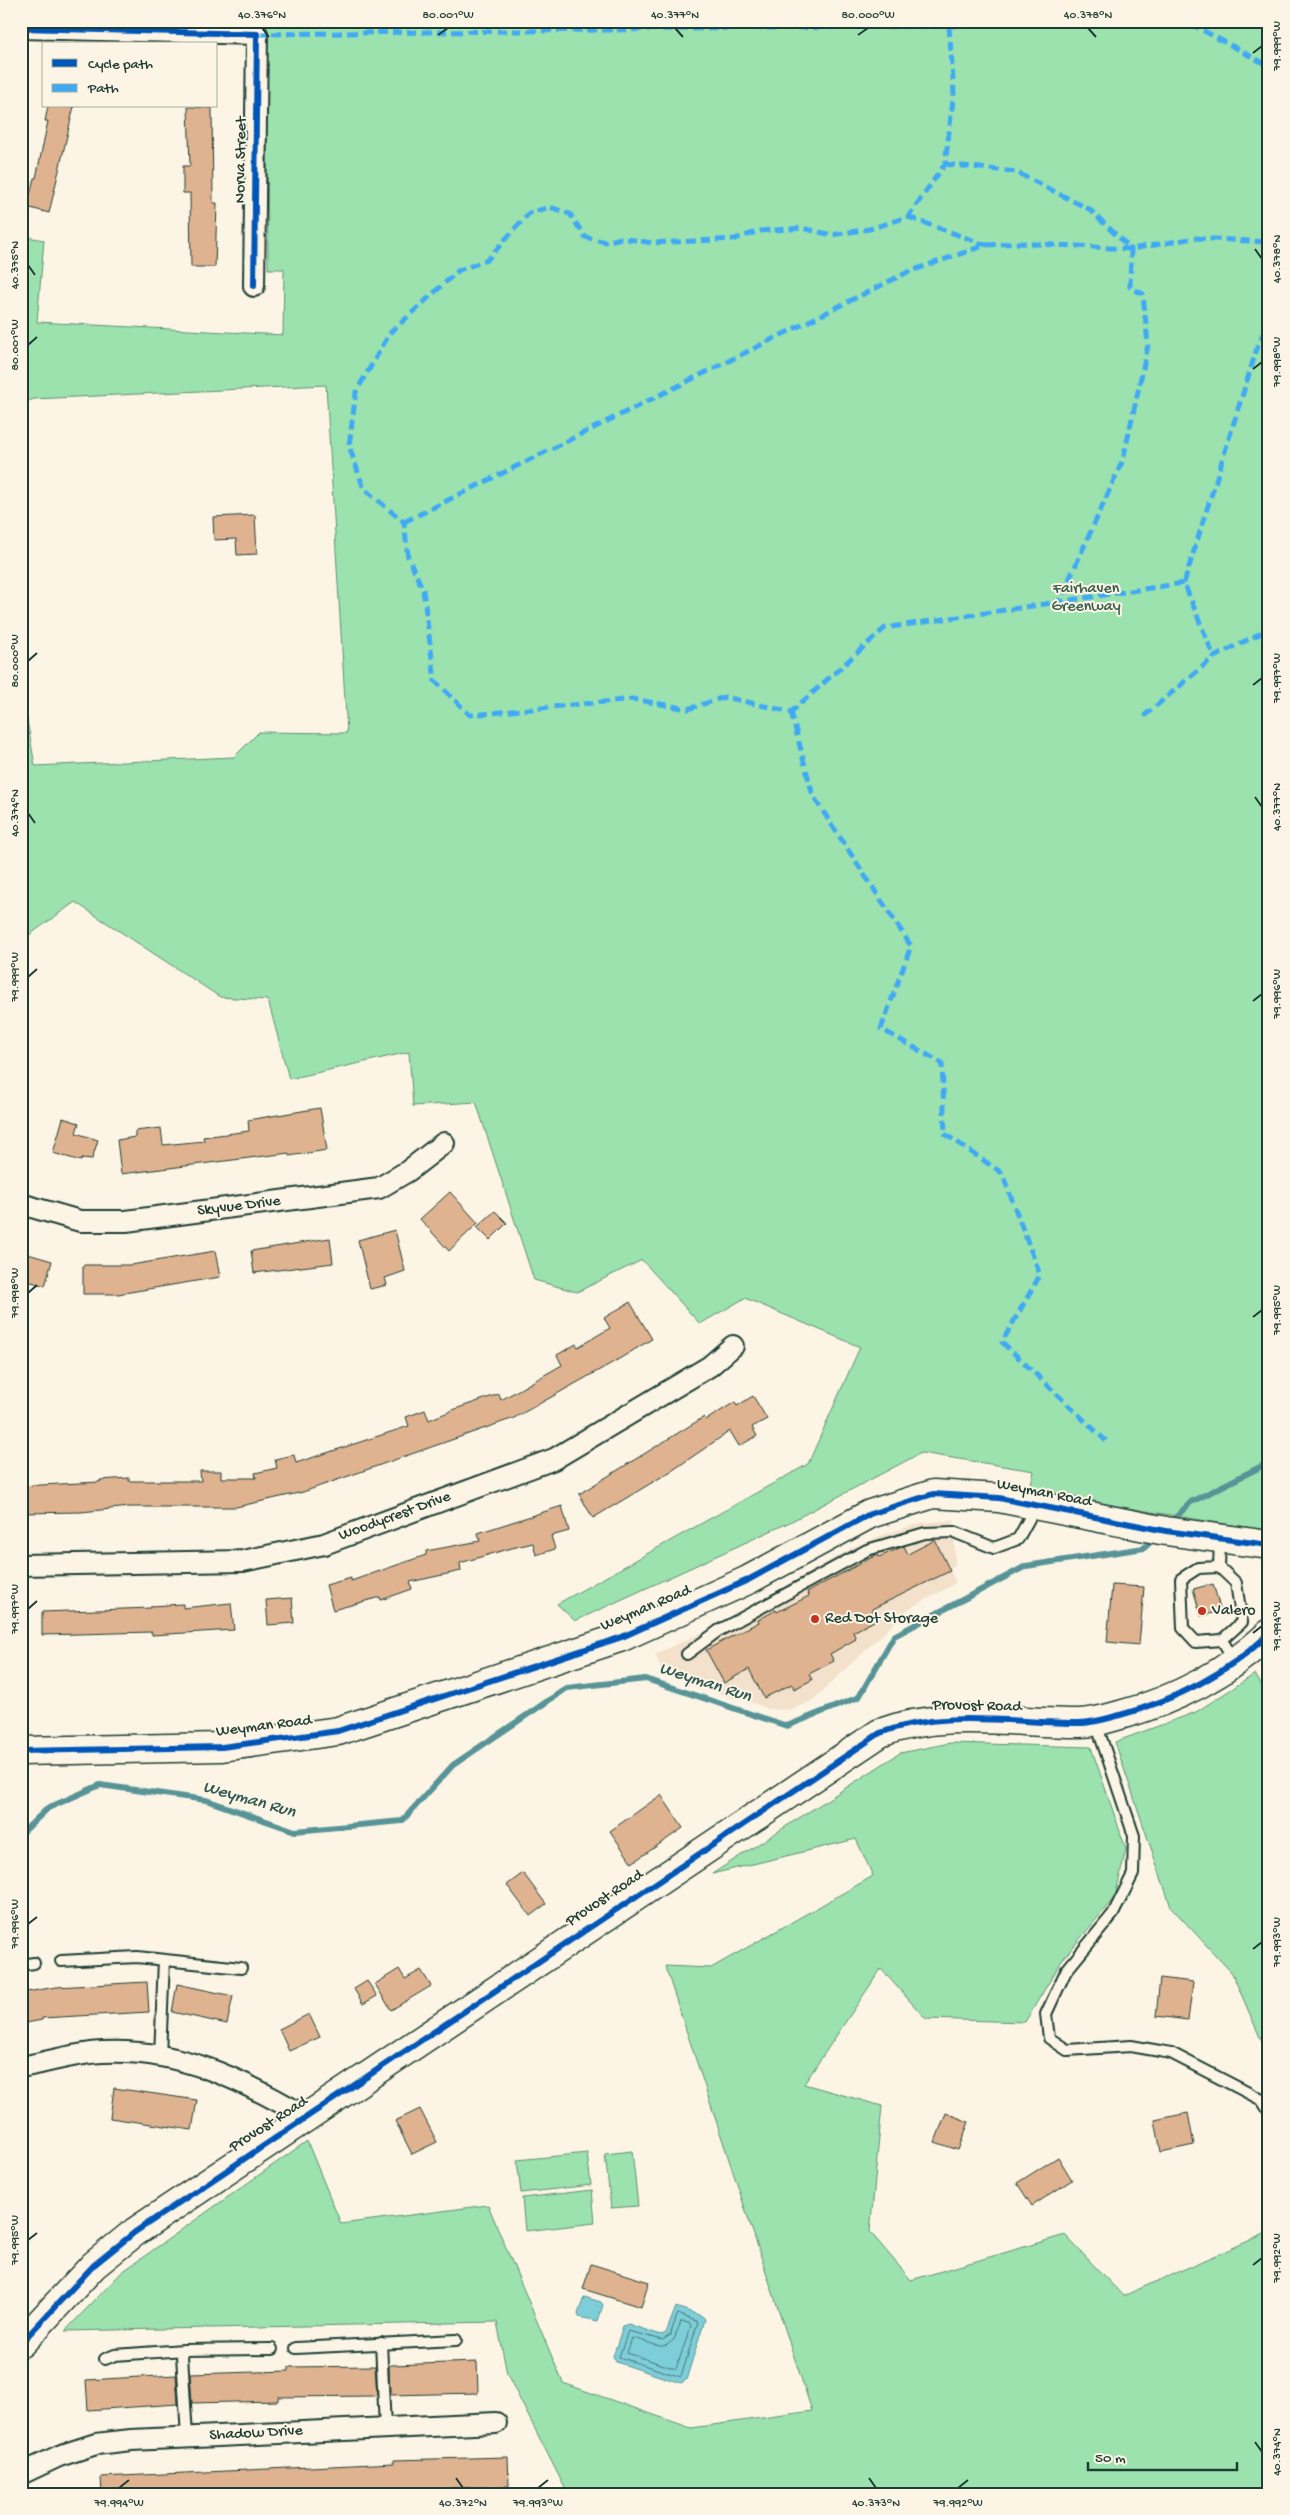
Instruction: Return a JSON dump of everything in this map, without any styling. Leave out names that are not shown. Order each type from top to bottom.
[{"type":"street","name":"Norva Street","points":[[21,28],[257,34],[254,286]]},
{"type":"street","name":"Skyvue Drive","points":[[21,1204],[80,1221],[126,1221],[380,1188],[408,1171],[444,1143]]},
{"type":"street","name":"Woodycrest Drive","points":[[21,1565],[243,1561],[324,1544],[554,1459],[710,1366],[733,1346]]},
{"type":"street","name":"Weyman Road","points":[[21,1750],[222,1747],[338,1731],[622,1637],[748,1580],[870,1514],[933,1494],[999,1498],[1133,1525],[1217,1539],[1269,1545]]},
{"type":"street","name":"Provost Road","points":[[21,2343],[94,2265],[135,2232],[880,1733],[903,1724],[934,1719],[1095,1722],[1148,1707],[1195,1687],[1228,1651],[1269,1634]]},
{"type":"street","points":[[21,2067],[102,2052],[139,2052],[192,2062],[224,2073],[261,2090],[306,2117]]},
{"type":"street","name":"Shadow Drive","points":[[21,2474],[59,2456],[96,2444],[187,2437],[496,2423]]},
{"type":"lane","points":[[686,1654],[718,1631],[867,1550],[926,1532],[954,1532],[994,1548],[1018,1539],[1037,1505]]},
{"type":"lane","points":[[1217,1539],[1219,1566],[1236,1584],[1242,1622],[1228,1651],[1196,1642],[1183,1628],[1181,1579],[1198,1568],[1219,1566]]},
{"type":"lane","points":[[1095,1722],[1134,1836],[1134,1874],[1113,1914],[1066,1971],[1046,2014],[1049,2038],[1067,2050],[1131,2046],[1172,2053],[1262,2100],[1267,2108]]},
{"type":"lane","points":[[61,1960],[137,1957],[241,1968]]},
{"type":"lane","points":[[160,2056],[164,1960]]},
{"type":"lane","points":[[21,1965],[34,1963]]},
{"type":"lane","points":[[296,2348],[456,2340]]},
{"type":"lane","points":[[381,2343],[385,2428]]},
{"type":"lane","points":[[106,2359],[115,2355],[184,2350],[272,2349]]},
{"type":"lane","points":[[184,2350],[182,2355],[187,2437]]},
{"type":"shaded area","name":"Red Dot Storage","points":[[954,1520],[955,1565],[949,1568],[956,1583],[909,1609],[812,1701],[789,1710],[768,1709],[742,1698],[733,1698],[663,1673],[655,1654],[713,1628],[852,1548],[885,1534],[921,1523]]},
{"type":"green space","name":"Fairhaven Greenway","points":[[266,21],[1269,21],[1269,1531],[1029,1492],[1034,1471],[921,1453],[790,1522],[575,1621],[557,1604],[808,1464],[860,1347],[745,1298],[700,1324],[642,1260],[577,1292],[534,1280],[476,1102],[413,1106],[409,1052],[289,1079],[268,1000],[220,997],[75,902],[21,941],[21,685],[35,766],[234,757],[259,732],[347,733],[326,385],[34,399],[21,403],[21,236],[44,240],[37,322],[283,335],[284,269],[268,269]]},
{"type":"green space","points":[[1255,1674],[1269,1698],[1269,2058],[1232,1973],[1171,1907],[1115,1742],[1196,1712]]},
{"type":"green space","points":[[950,1743],[1091,1747],[1126,1849],[1115,1897],[1063,1959],[1025,2022],[926,2019],[881,1969],[804,2084],[882,2106],[870,2232],[911,2280],[1065,2235],[1123,2296],[1269,2232],[1269,2494],[568,2494],[507,2374],[497,2322],[65,2331],[122,2272],[307,2141],[341,2224],[488,2205],[563,2383],[691,2428],[812,2411],[665,1966],[711,1968],[873,1876],[856,1839],[712,1874],[900,1753]]},
{"type":"green space","points":[[632,2151],[638,2206],[611,2208],[605,2154]]},
{"type":"green space","points":[[587,2153],[591,2185],[521,2193],[517,2160]]},
{"type":"green space","points":[[592,2190],[595,2223],[525,2231],[522,2198]]},
{"type":"water","points":[[584,2297],[601,2302],[603,2305],[598,2321],[579,2317],[578,2314]]},
{"type":"water","points":[[676,2307],[702,2316],[705,2319],[686,2380],[681,2383],[616,2362],[613,2356],[623,2326],[628,2324],[661,2335],[666,2333]]},
{"type":"building","points":[[48,108],[74,108],[49,213],[27,207],[34,178],[36,178],[48,121],[45,121]]},
{"type":"building","points":[[188,108],[212,108],[213,203],[217,203],[215,267],[191,267],[190,193],[183,193],[183,166],[190,166]]},
{"type":"building","points":[[255,515],[257,554],[237,555],[236,539],[214,540],[213,517]]},
{"type":"building","points":[[320,1108],[327,1150],[289,1156],[289,1153],[121,1174],[117,1140],[135,1137],[135,1131],[161,1128],[163,1145],[204,1141],[203,1137],[249,1131],[248,1120]]},
{"type":"building","points":[[63,1118],[79,1123],[76,1133],[98,1140],[92,1159],[82,1158],[81,1161],[53,1153]]},
{"type":"building","points":[[450,1192],[478,1223],[449,1251],[420,1219]]},
{"type":"building","points":[[495,1211],[507,1223],[490,1240],[477,1227]]},
{"type":"building","points":[[395,1230],[405,1271],[385,1278],[387,1285],[370,1289],[358,1240]]},
{"type":"building","points":[[330,1238],[333,1263],[254,1273],[251,1251]]},
{"type":"building","points":[[215,1251],[220,1277],[118,1294],[83,1294],[83,1265],[131,1265]]},
{"type":"building","points":[[21,1252],[52,1261],[45,1286],[21,1279]]},
{"type":"building","points":[[630,1302],[652,1339],[619,1359],[514,1418],[303,1492],[236,1507],[130,1507],[81,1512],[21,1513],[21,1486],[100,1482],[100,1480],[129,1478],[129,1481],[201,1481],[200,1471],[221,1471],[221,1478],[256,1478],[255,1473],[277,1468],[275,1459],[294,1455],[296,1463],[409,1426],[406,1417],[425,1410],[429,1420],[499,1394],[501,1400],[562,1365],[557,1355],[576,1344],[578,1347],[610,1328],[604,1318]]},
{"type":"building","points":[[753,1396],[767,1419],[752,1427],[757,1436],[739,1446],[730,1431],[673,1470],[593,1518],[579,1494],[704,1417],[706,1420],[735,1402],[737,1406]]},
{"type":"building","points":[[562,1506],[569,1531],[551,1536],[555,1549],[536,1555],[533,1543],[508,1549],[460,1563],[461,1571],[410,1582],[412,1589],[381,1600],[380,1597],[333,1610],[326,1585],[351,1578],[351,1581],[426,1555],[426,1551],[480,1541],[478,1533]]},
{"type":"building","points":[[935,1540],[950,1571],[872,1609],[878,1619],[853,1632],[856,1639],[830,1654],[834,1661],[809,1674],[812,1680],[794,1689],[792,1684],[764,1698],[749,1669],[724,1683],[706,1650],[759,1622],[758,1620],[776,1610],[777,1612],[809,1596],[807,1592],[878,1554],[879,1557],[904,1546],[908,1554]]},
{"type":"building","points":[[1213,1584],[1221,1611],[1201,1616],[1193,1589]]},
{"type":"building","points":[[1112,1585],[1144,1587],[1139,1645],[1107,1642]]},
{"type":"building","points":[[292,1598],[294,1623],[268,1625],[266,1600]]},
{"type":"building","points":[[231,1603],[234,1630],[152,1635],[152,1632],[42,1635],[42,1612],[151,1608],[151,1606],[183,1604],[183,1608]]},
{"type":"building","points":[[661,1795],[683,1828],[632,1863],[610,1831]]},
{"type":"building","points":[[523,1873],[546,1904],[530,1916],[507,1885]]},
{"type":"building","points":[[399,1969],[405,1979],[421,1970],[431,1986],[391,2010],[375,1984]]},
{"type":"building","points":[[1160,1978],[1193,1982],[1188,2020],[1156,2016]]},
{"type":"building","points":[[367,1981],[377,1996],[363,2004],[354,1989]]},
{"type":"building","points":[[147,1982],[149,2012],[42,2018],[42,2020],[21,2024],[21,1993],[56,1987]]},
{"type":"building","points":[[177,1984],[233,1996],[227,2024],[172,2012]]},
{"type":"building","points":[[309,2014],[320,2037],[289,2051],[279,2029]]},
{"type":"building","points":[[114,2088],[197,2100],[192,2130],[110,2118]]},
{"type":"building","points":[[420,2109],[437,2142],[412,2154],[395,2121]]},
{"type":"building","points":[[946,2113],[969,2122],[958,2150],[935,2142]]},
{"type":"building","points":[[1188,2113],[1194,2145],[1161,2152],[1155,2120]]},
{"type":"building","points":[[1058,2157],[1072,2180],[1032,2206],[1017,2183]]},
{"type":"building","points":[[591,2264],[649,2282],[641,2307],[583,2289]]},
{"type":"building","points":[[477,2362],[478,2393],[390,2395],[389,2366],[391,2365]]},
{"type":"building","points":[[375,2366],[377,2395],[374,2396],[278,2397],[278,2401],[192,2403],[190,2374],[289,2371],[289,2367]]},
{"type":"building","points":[[176,2375],[178,2404],[88,2410],[86,2380]]},
{"type":"building","points":[[508,2457],[509,2486],[380,2491],[380,2494],[102,2494],[101,2477],[394,2463],[394,2460]]},
{"type":"waterway","name":"Weyman Run","points":[[1170,1523],[1191,1502],[1262,1466],[1269,1459]]},
{"type":"waterway","name":"Weyman Run","points":[[21,1834],[48,1808],[100,1785],[206,1800],[295,1831],[402,1821],[453,1765],[567,1688],[646,1679],[787,1726],[859,1697],[894,1636],[1026,1566],[1144,1548],[1156,1537]]},
{"type":"marked path","points":[[257,34],[949,26],[1015,21]]},
{"type":"marked path","points":[[1145,21],[1191,24],[1269,66]]},
{"type":"marked path","points":[[949,26],[954,93],[945,164],[908,217],[869,229],[832,235],[802,228],[760,231],[735,239],[653,243],[621,238],[606,242],[585,237],[570,214],[550,207],[529,213],[487,260],[459,270],[390,333],[356,392],[349,446],[364,489],[404,522],[408,557],[423,590],[435,681],[470,715],[633,699],[688,709],[725,697],[791,712],[885,628],[1184,583],[1214,657]]},
{"type":"marked path","points":[[945,164],[1016,172],[1089,209],[1131,249],[1130,287],[1143,294],[1148,345],[1123,460],[1059,602]]},
{"type":"marked path","points":[[908,217],[986,245]]},
{"type":"marked path","points":[[404,522],[908,272],[986,245],[1019,243],[1131,249],[1195,238],[1269,242]]},
{"type":"marked path","points":[[1184,583],[1258,345],[1269,321]]},
{"type":"marked path","points":[[1144,716],[1214,657],[1269,629]]},
{"type":"marked path","points":[[791,712],[813,796],[911,946],[881,1029],[942,1063],[945,1134],[1002,1173],[1040,1275],[1002,1342],[1106,1441]]},
{"type":"cycle path","points":[[21,28],[257,34],[254,286]]},
{"type":"cycle path","points":[[21,1751],[222,1747],[338,1731],[622,1637],[748,1580],[870,1514],[933,1494],[999,1498],[1166,1531],[1269,1545]]},
{"type":"cycle path","points":[[21,2343],[94,2265],[135,2232],[880,1733],[928,1721],[953,1719],[1079,1723],[1105,1719],[1161,1702],[1199,1684],[1235,1661],[1269,1634]]},
{"type":"place","name":"Valero","points":[[1202,1611]]},
{"type":"place","name":"Red Dot Storage","points":[[815,1619]]}]
